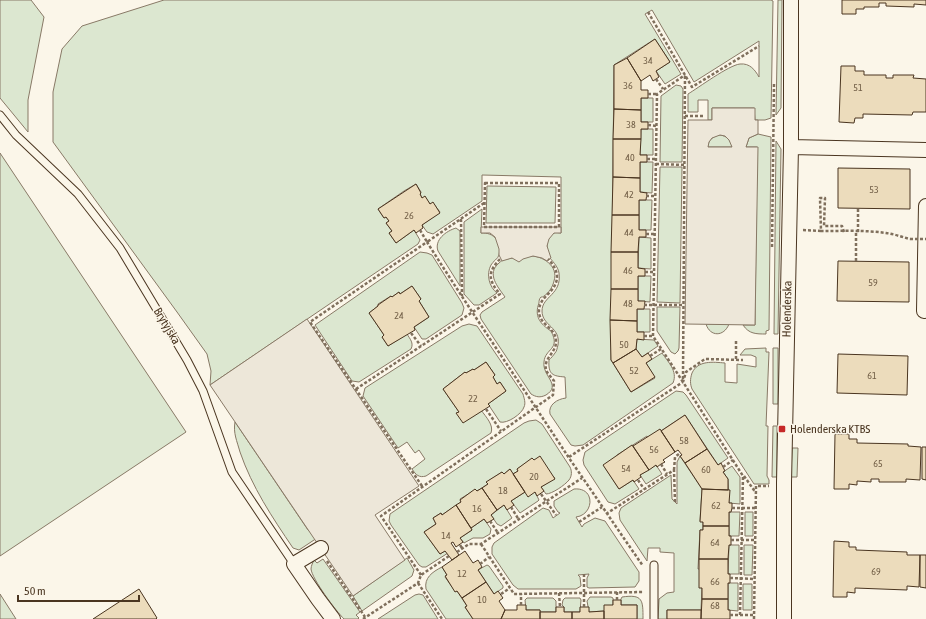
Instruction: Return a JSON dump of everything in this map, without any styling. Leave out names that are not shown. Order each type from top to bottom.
[{"type":"street","name":"Holenderska","points":[[784,619],[784,467],[791,147],[791,0]]},
{"type":"street","points":[[791,147],[926,150]]},
{"type":"street","points":[[924,311],[926,206]]},
{"type":"street","points":[[294,564],[316,551]]},
{"type":"street","name":"Brytyjska","points":[[294,564],[333,619]]},
{"type":"lane","name":"Brytyjska","points":[[0,115],[16,135],[78,194],[120,248],[190,366],[203,391],[232,472],[294,564]]},
{"type":"lane","points":[[654,565],[654,619]]},
{"type":"path","points":[[648,12],[692,87],[759,46]]},
{"type":"path","points":[[648,94],[657,94],[685,75]]},
{"type":"path","points":[[682,382],[685,75]]},
{"type":"path","points":[[656,79],[663,89]]},
{"type":"path","points":[[657,94],[653,336],[756,494]]},
{"type":"path","points":[[685,116],[703,116]]},
{"type":"path","points":[[772,248],[774,117]]},
{"type":"path","points":[[648,125],[657,126]]},
{"type":"path","points":[[647,159],[656,159]]},
{"type":"path","points":[[656,164],[685,165]]},
{"type":"path","points":[[484,183],[559,183],[559,227],[484,227],[484,203],[484,183]]},
{"type":"path","points":[[646,196],[656,196]]},
{"type":"path","points":[[844,232],[842,226],[824,226],[824,198],[820,198],[821,231],[844,232],[887,233],[910,239],[926,239]]},
{"type":"path","points":[[422,486],[310,322],[484,203]]},
{"type":"path","points":[[856,262],[858,209]]},
{"type":"path","points":[[461,219],[462,298]]},
{"type":"path","points":[[420,230],[462,298],[535,408],[606,514],[644,567]]},
{"type":"path","points":[[646,234],[655,234]]},
{"type":"path","points":[[356,389],[500,294],[492,283],[491,273],[493,266],[501,258]]},
{"type":"path","points":[[421,575],[381,516],[553,395],[554,381],[547,371],[545,363],[548,356],[554,351],[557,341],[552,330],[543,323],[539,311],[540,304],[556,284],[556,272],[552,263],[548,259]]},
{"type":"path","points":[[645,272],[654,272]]},
{"type":"path","points":[[644,305],[682,305]]},
{"type":"path","points":[[411,332],[421,346]]},
{"type":"path","points":[[644,336],[653,336]]},
{"type":"path","points":[[736,341],[736,360]]},
{"type":"path","points":[[650,356],[662,349]]},
{"type":"path","points":[[569,457],[682,382],[686,372],[705,359],[743,360]]},
{"type":"path","points":[[486,409],[501,431]]},
{"type":"path","points":[[675,502],[675,457],[680,453]]},
{"type":"path","points":[[723,467],[733,460]]},
{"type":"path","points":[[661,464],[667,474]]},
{"type":"path","points":[[606,514],[674,470]]},
{"type":"path","points":[[740,615],[743,476]]},
{"type":"path","points":[[457,552],[469,544],[481,544],[582,478]]},
{"type":"path","points":[[638,480],[644,489]]},
{"type":"path","points":[[754,619],[757,486]]},
{"type":"path","points":[[541,494],[556,515]]},
{"type":"path","points":[[510,507],[519,520]]},
{"type":"path","points":[[579,522],[602,507]]},
{"type":"path","points":[[732,508],[756,508]]},
{"type":"path","points":[[490,521],[498,533]]},
{"type":"path","points":[[731,540],[755,540]]},
{"type":"path","points":[[481,544],[514,594],[646,592]]},
{"type":"path","points":[[316,551],[317,561],[324,556],[364,618],[418,583],[421,575],[450,556]]},
{"type":"path","points":[[480,564],[489,557]]},
{"type":"path","points":[[584,574],[584,607]]},
{"type":"path","points":[[730,578],[755,579]]},
{"type":"path","points":[[418,583],[442,619]]},
{"type":"path","points":[[645,585],[646,598]]},
{"type":"path","points":[[500,594],[510,588]]},
{"type":"path","points":[[617,592],[617,600]]},
{"type":"path","points":[[560,593],[560,607]]},
{"type":"path","points":[[521,605],[522,594]]},
{"type":"path","points":[[730,615],[754,615]]},
{"type":"green space","points":[[0,0],[31,0],[44,17],[28,100],[28,132],[0,98]]},
{"type":"green space","points":[[164,0],[773,1],[771,118],[765,120],[755,120],[754,108],[712,108],[712,120],[708,120],[708,100],[698,100],[698,112],[688,112],[688,94],[735,65],[744,64],[749,66],[759,77],[759,41],[694,82],[652,10],[645,14],[681,74],[665,84],[656,71],[670,62],[655,39],[614,65],[611,360],[631,392],[655,378],[646,363],[662,353],[673,371],[673,383],[583,445],[571,445],[550,414],[550,408],[554,403],[566,398],[565,377],[554,375],[550,372],[549,360],[556,351],[558,339],[557,334],[545,320],[542,311],[545,302],[558,286],[559,280],[557,267],[550,258],[547,244],[551,235],[561,233],[561,177],[482,175],[482,201],[433,234],[427,232],[422,225],[440,212],[433,203],[430,204],[425,197],[422,198],[420,194],[421,192],[416,184],[378,209],[384,218],[386,217],[389,221],[386,223],[392,231],[389,233],[396,243],[414,230],[420,240],[418,244],[210,385],[211,371],[207,354],[53,142],[53,92],[62,49],[82,26]]},
{"type":"green space","points":[[778,0],[782,0],[781,108],[776,115]]},
{"type":"green space","points":[[676,85],[681,86],[683,89],[682,162],[660,162],[661,96]]},
{"type":"green space","points":[[641,98],[653,98],[653,122],[641,122]]},
{"type":"green space","points":[[641,129],[653,129],[653,155],[640,155]]},
{"type":"green space","points":[[758,134],[771,137],[769,330],[766,331],[766,334],[753,333],[743,325],[755,325],[757,147],[746,147],[749,138]]},
{"type":"green space","points":[[720,135],[725,136],[731,142],[732,147],[708,147],[711,139]]},
{"type":"green space","points":[[776,141],[781,149],[778,334],[774,334]]},
{"type":"green space","points":[[0,153],[186,432],[0,556]]},
{"type":"green space","points":[[640,162],[653,162],[652,193],[640,192]]},
{"type":"green space","points":[[660,167],[682,167],[680,303],[657,302]]},
{"type":"green space","points":[[487,186],[556,187],[555,223],[486,223]]},
{"type":"green space","points":[[639,200],[652,200],[651,230],[639,230]]},
{"type":"green space","points":[[482,209],[481,233],[490,234],[493,236],[498,242],[500,250],[498,256],[489,269],[490,284],[497,293],[479,305],[474,305],[464,294],[464,222]]},
{"type":"green space","points":[[456,228],[460,231],[460,286],[437,247],[442,236],[448,231]]},
{"type":"green space","points":[[639,237],[651,238],[651,269],[638,268]]},
{"type":"green space","points":[[420,252],[432,255],[462,303],[464,308],[462,315],[426,339],[422,339],[414,327],[429,317],[419,301],[421,299],[412,286],[400,294],[399,292],[392,297],[391,296],[378,304],[378,306],[369,313],[384,335],[382,337],[388,346],[407,334],[412,343],[412,347],[359,382],[352,381],[315,325]]},
{"type":"green space","points":[[529,256],[539,257],[548,262],[552,266],[555,276],[552,287],[546,295],[541,297],[539,300],[537,312],[541,322],[551,331],[554,337],[552,348],[545,357],[544,362],[544,367],[552,384],[552,388],[546,395],[540,397],[531,394],[481,319],[480,315],[482,312],[505,297],[494,280],[493,272],[495,267],[505,259]]},
{"type":"green space","points":[[638,276],[651,276],[650,302],[638,301]]},
{"type":"green space","points":[[657,307],[680,307],[679,348],[675,354],[671,352],[657,331]]},
{"type":"green space","points":[[637,309],[650,309],[650,332],[637,332]]},
{"type":"green space","points":[[469,324],[477,326],[523,394],[525,405],[523,410],[514,418],[500,422],[488,404],[506,391],[500,382],[497,384],[493,377],[495,375],[486,362],[474,370],[465,372],[443,389],[459,412],[457,413],[481,410],[490,424],[492,430],[491,433],[426,476],[420,476],[412,469],[425,459],[419,450],[415,453],[407,442],[398,448],[363,396],[365,388],[462,326]]},
{"type":"green space","points":[[706,324],[729,324],[724,331],[717,334],[711,331]]},
{"type":"green space","points":[[637,339],[654,340],[658,346],[642,357],[636,349]]},
{"type":"green space","points":[[766,348],[766,352],[769,352],[766,426],[768,426],[767,476],[769,484],[754,484],[692,389],[691,379],[692,373],[702,364],[711,362],[725,363],[725,382],[737,383],[737,364],[756,367],[756,357],[751,355],[740,355],[745,349]]},
{"type":"green space","points":[[773,348],[778,348],[778,404],[773,404]]},
{"type":"green space","points":[[676,391],[683,392],[686,395],[728,458],[718,465],[685,415],[661,431],[648,437],[647,436],[617,455],[604,466],[619,489],[633,480],[639,489],[615,504],[608,502],[584,465],[583,460],[585,452]]},
{"type":"green space","points":[[536,420],[542,424],[570,467],[571,477],[569,480],[552,493],[546,494],[541,487],[555,478],[532,459],[517,469],[518,471],[513,474],[510,469],[504,474],[502,472],[487,482],[488,484],[460,499],[461,502],[442,515],[441,513],[433,518],[436,524],[424,532],[440,554],[445,551],[448,553],[426,567],[419,565],[391,525],[389,521],[390,514],[524,423]]},
{"type":"green space","points":[[235,422],[308,530],[317,538],[299,550],[293,548],[263,502],[250,477],[237,441]]},
{"type":"green space","points":[[773,426],[777,426],[777,477],[772,477]]},
{"type":"green space","points":[[792,448],[798,448],[797,477],[791,477]]},
{"type":"green space","points":[[680,456],[702,489],[700,521],[703,522],[703,530],[700,530],[698,569],[700,569],[702,588],[701,610],[667,610],[667,619],[658,619],[659,599],[667,593],[674,592],[674,553],[660,552],[660,548],[648,548],[647,561],[620,520],[619,513],[621,508],[671,475],[672,499],[677,504],[677,462]]},
{"type":"green space","points":[[656,465],[662,474],[646,484],[640,475]]},
{"type":"green space","points":[[732,466],[740,477],[740,504],[729,503],[728,479],[723,472]]},
{"type":"green space","points":[[574,489],[586,492],[589,496],[590,502],[586,512],[576,517],[582,527],[584,524],[595,518],[605,521],[639,572],[639,581],[635,587],[589,588],[587,587],[587,578],[589,574],[578,575],[580,577],[581,586],[576,589],[518,589],[513,585],[492,554],[492,547],[494,543],[543,508],[549,510],[553,518],[560,513],[554,506],[554,501]]},
{"type":"green space","points":[[525,492],[535,492],[539,500],[520,513],[511,501]]},
{"type":"green space","points":[[504,505],[512,518],[501,526],[497,524],[491,515]]},
{"type":"green space","points":[[729,512],[740,512],[739,536],[729,536]]},
{"type":"green space","points":[[745,512],[753,512],[753,536],[745,536]]},
{"type":"green space","points":[[484,519],[491,529],[490,534],[483,538],[473,538],[464,543],[460,538]]},
{"type":"green space","points":[[729,545],[739,545],[739,574],[728,574]]},
{"type":"green space","points":[[744,545],[753,545],[752,575],[744,575]]},
{"type":"green space","points":[[407,558],[414,570],[412,576],[362,611],[353,596]]},
{"type":"green space","points":[[323,559],[360,612],[356,615],[359,618],[358,619],[344,619],[315,580],[311,569],[312,564],[314,560],[317,563]]},
{"type":"green space","points":[[487,565],[503,586],[503,588],[494,594],[478,570]]},
{"type":"green space","points":[[442,567],[447,575],[445,577],[467,606],[465,607],[473,619],[446,619],[426,589],[426,582],[430,576]]},
{"type":"green space","points":[[728,583],[738,583],[738,611],[728,610]]},
{"type":"green space","points":[[743,584],[752,584],[752,610],[743,610]]},
{"type":"green space","points":[[0,594],[16,619],[0,619]]},
{"type":"green space","points":[[415,595],[423,595],[438,619],[378,619]]},
{"type":"green space","points":[[634,596],[640,600],[643,607],[643,619],[637,619],[637,605],[621,605],[622,597]]},
{"type":"green space","points":[[590,597],[611,597],[613,598],[613,605],[604,611],[589,612],[587,601]]},
{"type":"green space","points":[[527,598],[553,598],[556,601],[556,612],[526,610],[525,600]]},
{"type":"green space","points":[[565,598],[580,598],[580,612],[564,612],[564,607],[562,605]]},
{"type":"shaded area","points":[[712,108],[755,108],[755,120],[758,120],[758,134],[749,138],[746,147],[758,147],[755,325],[685,324],[688,120],[712,120]],"holes":[[[720,135],[725,136],[729,140],[732,147],[708,147],[712,138]]]},
{"type":"shaded area","points":[[481,227],[561,227],[561,233],[554,233],[549,239],[547,246],[551,258],[547,261],[533,256],[519,262],[512,258],[502,261],[495,237],[490,233],[481,233]]},
{"type":"shaded area","points":[[307,319],[419,486],[375,515],[405,560],[353,596],[210,385]]},
{"type":"building","points":[[842,0],[926,0],[926,5],[914,4],[914,7],[886,6],[886,3],[879,3],[879,7],[864,7],[864,9],[856,9],[856,14],[842,14]]},
{"type":"building","points":[[655,39],[670,62],[656,71],[659,77],[653,81],[650,75],[641,81],[627,58]]},
{"type":"building","points":[[627,58],[641,81],[641,90],[648,90],[648,98],[641,98],[641,110],[614,109],[614,65]]},
{"type":"building","points":[[841,66],[855,66],[855,71],[864,71],[864,75],[886,75],[886,78],[893,78],[893,75],[914,75],[913,78],[926,79],[926,112],[913,112],[912,115],[863,114],[863,118],[855,118],[854,123],[839,122]]},
{"type":"building","points":[[614,109],[641,110],[641,122],[648,122],[648,129],[641,129],[641,139],[613,139]]},
{"type":"building","points":[[613,139],[641,139],[640,155],[647,155],[647,162],[640,162],[640,178],[613,177]]},
{"type":"building","points":[[838,168],[910,169],[910,209],[838,208]]},
{"type":"building","points":[[613,177],[640,178],[640,192],[647,193],[646,200],[639,200],[639,215],[612,215]]},
{"type":"building","points":[[416,184],[422,198],[425,196],[430,204],[433,202],[440,213],[422,225],[423,228],[416,233],[414,230],[396,243],[389,233],[392,231],[386,223],[389,221],[386,217],[384,218],[378,209]]},
{"type":"building","points":[[612,215],[639,215],[639,230],[646,230],[646,237],[639,237],[638,252],[611,252]]},
{"type":"building","points":[[611,252],[638,252],[638,268],[645,269],[645,276],[638,276],[638,289],[611,289]]},
{"type":"building","points":[[838,261],[909,262],[909,302],[837,301]]},
{"type":"building","points":[[412,286],[421,299],[419,301],[429,317],[414,327],[415,330],[388,346],[382,337],[384,335],[369,313],[391,296],[392,297],[399,292],[400,294]]},
{"type":"building","points":[[611,289],[638,289],[638,301],[645,301],[644,309],[637,309],[637,321],[610,320]]},
{"type":"building","points":[[610,320],[637,321],[637,332],[644,332],[644,340],[637,339],[636,349],[613,363],[611,360]]},
{"type":"building","points":[[636,349],[642,357],[648,353],[652,359],[646,363],[655,377],[631,392],[613,363]]},
{"type":"building","points":[[838,354],[908,356],[907,395],[837,393]]},
{"type":"building","points":[[486,362],[495,375],[493,377],[497,384],[500,382],[506,391],[488,404],[490,406],[463,423],[456,413],[459,412],[443,389],[465,372],[474,370]]},
{"type":"building","points":[[685,415],[707,449],[685,463],[680,456],[682,455],[678,450],[675,452],[661,431]]},
{"type":"building","points":[[660,429],[675,452],[663,460],[665,462],[657,467],[656,465],[649,470],[633,446]]},
{"type":"building","points":[[835,434],[849,434],[849,439],[857,439],[857,443],[908,444],[908,446],[921,447],[920,480],[906,479],[906,482],[879,482],[879,479],[871,479],[871,482],[857,481],[857,485],[849,484],[849,489],[834,489]]},
{"type":"building","points":[[632,445],[649,470],[640,475],[641,477],[634,482],[633,480],[619,489],[603,465]]},
{"type":"building","points":[[922,447],[926,447],[926,480],[922,479]]},
{"type":"building","points":[[707,449],[718,465],[721,463],[725,471],[723,472],[728,479],[728,490],[702,489],[685,463]]},
{"type":"building","points":[[540,456],[555,479],[541,487],[544,491],[537,496],[535,492],[528,497],[513,474],[518,471],[517,469],[532,458],[534,460]]},
{"type":"building","points":[[510,469],[525,492],[511,501],[514,505],[507,510],[504,505],[497,510],[482,488],[488,484],[486,482],[502,472],[504,474]]},
{"type":"building","points":[[482,488],[497,510],[491,515],[494,519],[487,523],[484,519],[471,528],[456,505],[461,502],[460,500],[475,489],[477,491]]},
{"type":"building","points":[[702,489],[730,490],[729,503],[732,503],[732,508],[731,512],[729,512],[729,526],[703,526],[703,522],[700,522]]},
{"type":"building","points":[[456,505],[472,530],[460,538],[463,542],[456,547],[453,542],[451,543],[459,555],[452,560],[445,551],[440,554],[424,532],[436,524],[433,518],[441,513],[442,515]]},
{"type":"building","points":[[703,526],[729,526],[731,545],[729,545],[728,559],[699,559],[700,530],[703,530]]},
{"type":"building","points":[[834,541],[849,542],[849,547],[856,547],[856,550],[907,552],[907,555],[920,555],[919,587],[907,586],[907,590],[855,588],[855,593],[847,592],[847,597],[833,597]]},
{"type":"building","points":[[465,551],[473,563],[478,560],[482,567],[478,570],[486,582],[462,598],[457,591],[455,592],[445,576],[447,575],[442,567]]},
{"type":"building","points":[[920,555],[926,555],[926,588],[920,587]]},
{"type":"building","points":[[699,559],[728,559],[728,574],[730,574],[730,583],[728,583],[728,599],[702,599],[702,588],[699,588]]},
{"type":"building","points":[[486,582],[494,594],[498,591],[503,598],[499,601],[505,610],[501,619],[473,619],[465,607],[467,606],[462,598]]},
{"type":"building","points":[[139,589],[157,618],[156,619],[93,619]]},
{"type":"building","points":[[702,599],[728,599],[730,619],[701,619]]},
{"type":"building","points":[[613,600],[621,600],[621,605],[637,605],[637,619],[604,619],[604,605],[613,605]]},
{"type":"building","points":[[517,605],[526,605],[526,610],[540,610],[540,619],[501,619],[505,610],[517,610]]},
{"type":"building","points":[[556,607],[564,607],[564,612],[572,612],[572,619],[540,619],[540,612],[556,612]]},
{"type":"building","points":[[580,607],[589,607],[589,612],[604,611],[604,619],[572,619],[572,612],[580,612]]},
{"type":"building","points":[[667,610],[701,610],[701,619],[667,619]]},
{"type":"place","name":"Holenderska KTBS","points":[[782,429]]}]
